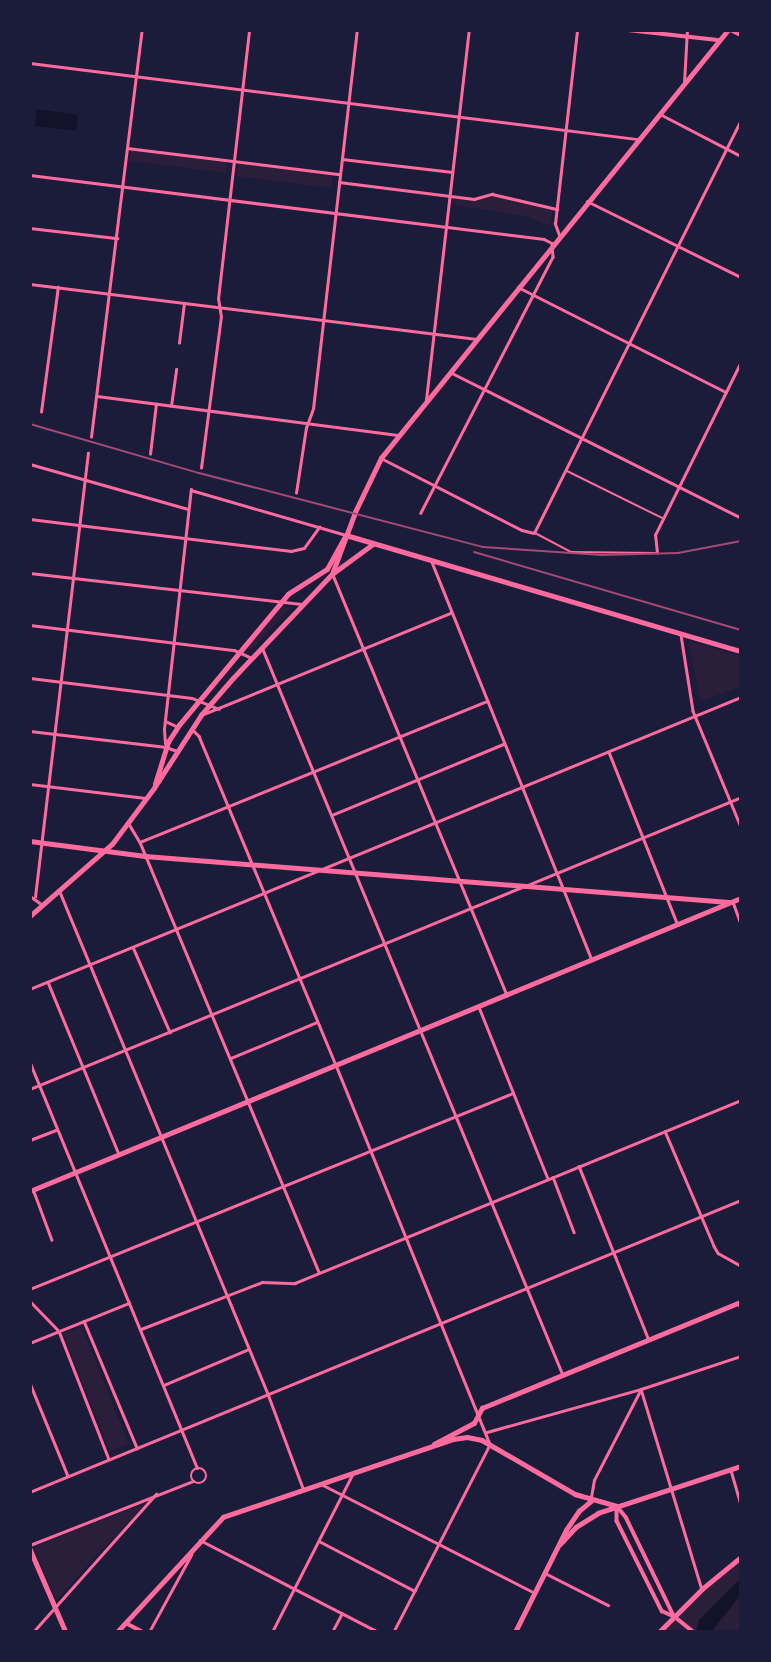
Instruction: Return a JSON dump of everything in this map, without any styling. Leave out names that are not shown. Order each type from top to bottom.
[{"type":"main road","points":[[332,574],[381,458],[552,243],[730,30]]},
{"type":"main road","points":[[346,536],[741,651]]},
{"type":"main road","points":[[154,788],[166,747],[180,725],[280,603],[297,586],[327,569],[346,536]]},
{"type":"main road","points":[[30,916],[106,851],[147,799],[201,715],[252,657],[332,574],[373,544]]},
{"type":"main road","points":[[30,841],[145,856],[733,902]]},
{"type":"main road","points":[[32,1190],[741,898]]},
{"type":"main road","points":[[431,1446],[474,1423],[479,1412],[648,1338],[740,1303]]},
{"type":"main road","points":[[117,1632],[200,1540],[228,1514],[462,1437],[490,1445],[575,1494],[617,1506]]},
{"type":"main road","points":[[560,1544],[586,1520],[617,1506],[741,1466]]},
{"type":"main road","points":[[575,1494],[579,1511]]},
{"type":"main road","points":[[515,1632],[579,1511],[592,1501]]},
{"type":"main road","points":[[30,1547],[66,1632]]},
{"type":"main road","points":[[659,1632],[676,1618],[702,1589],[741,1557]]},
{"type":"street","points":[[30,30],[30,35]]},
{"type":"street","points":[[91,437],[142,30]]},
{"type":"street","points":[[201,468],[249,30]]},
{"type":"street","points":[[296,493],[307,422],[313,410],[357,30]]},
{"type":"street","points":[[426,403],[469,30]]},
{"type":"street","points":[[559,235],[555,224],[577,30]]},
{"type":"street","points":[[628,30],[719,40]]},
{"type":"street","points":[[684,83],[687,30]]},
{"type":"street","points":[[730,30],[741,35]]},
{"type":"street","points":[[30,63],[637,139]]},
{"type":"street","points":[[659,114],[741,156]]},
{"type":"street","points":[[381,458],[522,530],[534,533],[741,120]]},
{"type":"street","points":[[127,148],[340,174]]},
{"type":"street","points":[[342,159],[452,172]]},
{"type":"street","points":[[30,175],[544,239],[552,243],[553,257],[421,513]]},
{"type":"street","points":[[339,183],[474,199],[492,194],[557,209]]},
{"type":"street","points":[[587,201],[741,277]]},
{"type":"street","points":[[30,229],[117,238]]},
{"type":"street","points":[[30,284],[477,339]]},
{"type":"street","points":[[41,412],[58,287]]},
{"type":"street","points":[[518,287],[726,392]]},
{"type":"street","points":[[179,343],[184,303]]},
{"type":"street","points":[[657,553],[655,535],[741,362]]},
{"type":"street","points":[[171,406],[176,369]]},
{"type":"street","points":[[450,372],[741,518]]},
{"type":"street","points":[[97,396],[399,435]]},
{"type":"street","points":[[150,454],[156,404]]},
{"type":"street","points":[[35,897],[88,453]]},
{"type":"street","points":[[30,464],[188,509]]},
{"type":"street","points":[[166,747],[164,721],[191,490],[346,536]]},
{"type":"street","points":[[30,519],[298,551],[304,548],[319,527]]},
{"type":"street","points":[[432,562],[450,613],[592,960]]},
{"type":"street","points":[[30,573],[302,604]]},
{"type":"street","points":[[332,574],[366,649],[507,996]]},
{"type":"street","points":[[201,715],[450,613]]},
{"type":"street","points":[[30,625],[241,651],[252,657]]},
{"type":"street","points":[[681,634],[680,644],[695,716],[741,827]]},
{"type":"street","points":[[262,647],[563,1375]]},
{"type":"street","points":[[30,678],[168,695],[199,701],[220,709]]},
{"type":"street","points":[[30,989],[741,697]]},
{"type":"street","points":[[140,842],[487,701]]},
{"type":"street","points":[[164,721],[170,726],[180,725]]},
{"type":"street","points":[[192,729],[199,736],[336,1065],[479,1412],[490,1445],[394,1632]]},
{"type":"street","points":[[30,731],[166,747],[177,751]]},
{"type":"street","points":[[332,815],[505,744]]},
{"type":"street","points":[[609,752],[678,925]]},
{"type":"street","points":[[30,784],[147,799]]},
{"type":"street","points":[[30,1089],[741,797]]},
{"type":"street","points":[[129,824],[140,842],[177,928],[320,1273]]},
{"type":"street","points":[[60,890],[268,1394],[303,1488]]},
{"type":"street","points":[[30,896],[43,905]]},
{"type":"street","points":[[733,902],[741,924]]},
{"type":"street","points":[[133,947],[170,1032]]},
{"type":"street","points":[[48,981],[119,1154]]},
{"type":"street","points":[[479,1007],[513,1093],[574,1231]]},
{"type":"street","points":[[231,1058],[317,1022]]},
{"type":"street","points":[[30,1062],[197,1468],[206,1471],[207,1478],[199,1484],[193,1481],[156,1494],[30,1547]]},
{"type":"street","points":[[30,1290],[513,1093]]},
{"type":"street","points":[[141,1329],[266,1281],[295,1283],[741,1100]]},
{"type":"street","points":[[30,1140],[57,1129]]},
{"type":"street","points":[[665,1131],[700,1217],[718,1253],[741,1266]]},
{"type":"street","points":[[579,1166],[648,1338]]},
{"type":"street","points":[[32,1190],[52,1240]]},
{"type":"street","points":[[30,1492],[741,1200]]},
{"type":"street","points":[[30,1301],[59,1331],[109,1459]]},
{"type":"street","points":[[30,1343],[129,1303]]},
{"type":"street","points":[[740,1303],[741,1310]]},
{"type":"street","points":[[84,1321],[137,1448]]},
{"type":"street","points":[[164,1385],[249,1349]]},
{"type":"street","points":[[487,1432],[642,1390],[741,1356]]},
{"type":"street","points":[[30,1383],[68,1476]]},
{"type":"street","points":[[642,1390],[702,1589]]},
{"type":"street","points":[[592,1501],[594,1480],[642,1390]]},
{"type":"street","points":[[193,1481],[191,1474],[197,1468]]},
{"type":"street","points":[[730,1470],[741,1506]]},
{"type":"street","points":[[272,1632],[354,1471]]},
{"type":"street","points":[[319,1483],[535,1593]]},
{"type":"street","points":[[33,1632],[156,1494]]},
{"type":"street","points":[[617,1506],[626,1517],[676,1618]]},
{"type":"street","points":[[617,1506],[617,1521],[662,1611],[694,1632]]},
{"type":"street","points":[[200,1540],[378,1632]]},
{"type":"street","points":[[319,1541],[415,1591]]},
{"type":"street","points":[[149,1632],[196,1545]]},
{"type":"street","points":[[545,1573],[608,1605]]},
{"type":"street","points":[[332,1632],[342,1614]]},
{"type":"street","points":[[126,1623],[143,1632]]},
{"type":"lane","points":[[566,470],[663,519]]},
{"type":"lane","points":[[534,533],[571,552],[657,553]]},
{"type":"shaded area","points":[[37,109],[78,115],[76,131],[35,126]]},
{"type":"shaded area","points":[[131,149],[227,161],[226,173],[130,161]]},
{"type":"shaded area","points":[[239,162],[333,174],[331,188],[237,176]]},
{"type":"shaded area","points":[[492,194],[553,208],[550,226],[526,216],[455,205],[456,196],[477,200]]},
{"type":"shaded area","points":[[293,606],[252,649],[247,649],[280,607]]},
{"type":"shaded area","points":[[692,642],[741,656],[741,687],[701,701],[688,644]]},
{"type":"shaded area","points":[[82,1327],[129,1444],[110,1451],[63,1334]]},
{"type":"shaded area","points":[[146,1503],[56,1600],[33,1547]]},
{"type":"shaded area","points":[[741,1557],[741,1578],[699,1620],[696,1632],[659,1632]]},
{"type":"shaded area","points":[[741,1578],[741,1595],[711,1632],[696,1632],[699,1620]]},
{"type":"shaded area","points":[[741,1595],[741,1632],[711,1632],[716,1623]]},
{"type":"railway","points":[[30,424],[199,473],[483,547],[602,555],[678,553],[741,541]]},
{"type":"railway","points":[[474,552],[741,630]]}]
